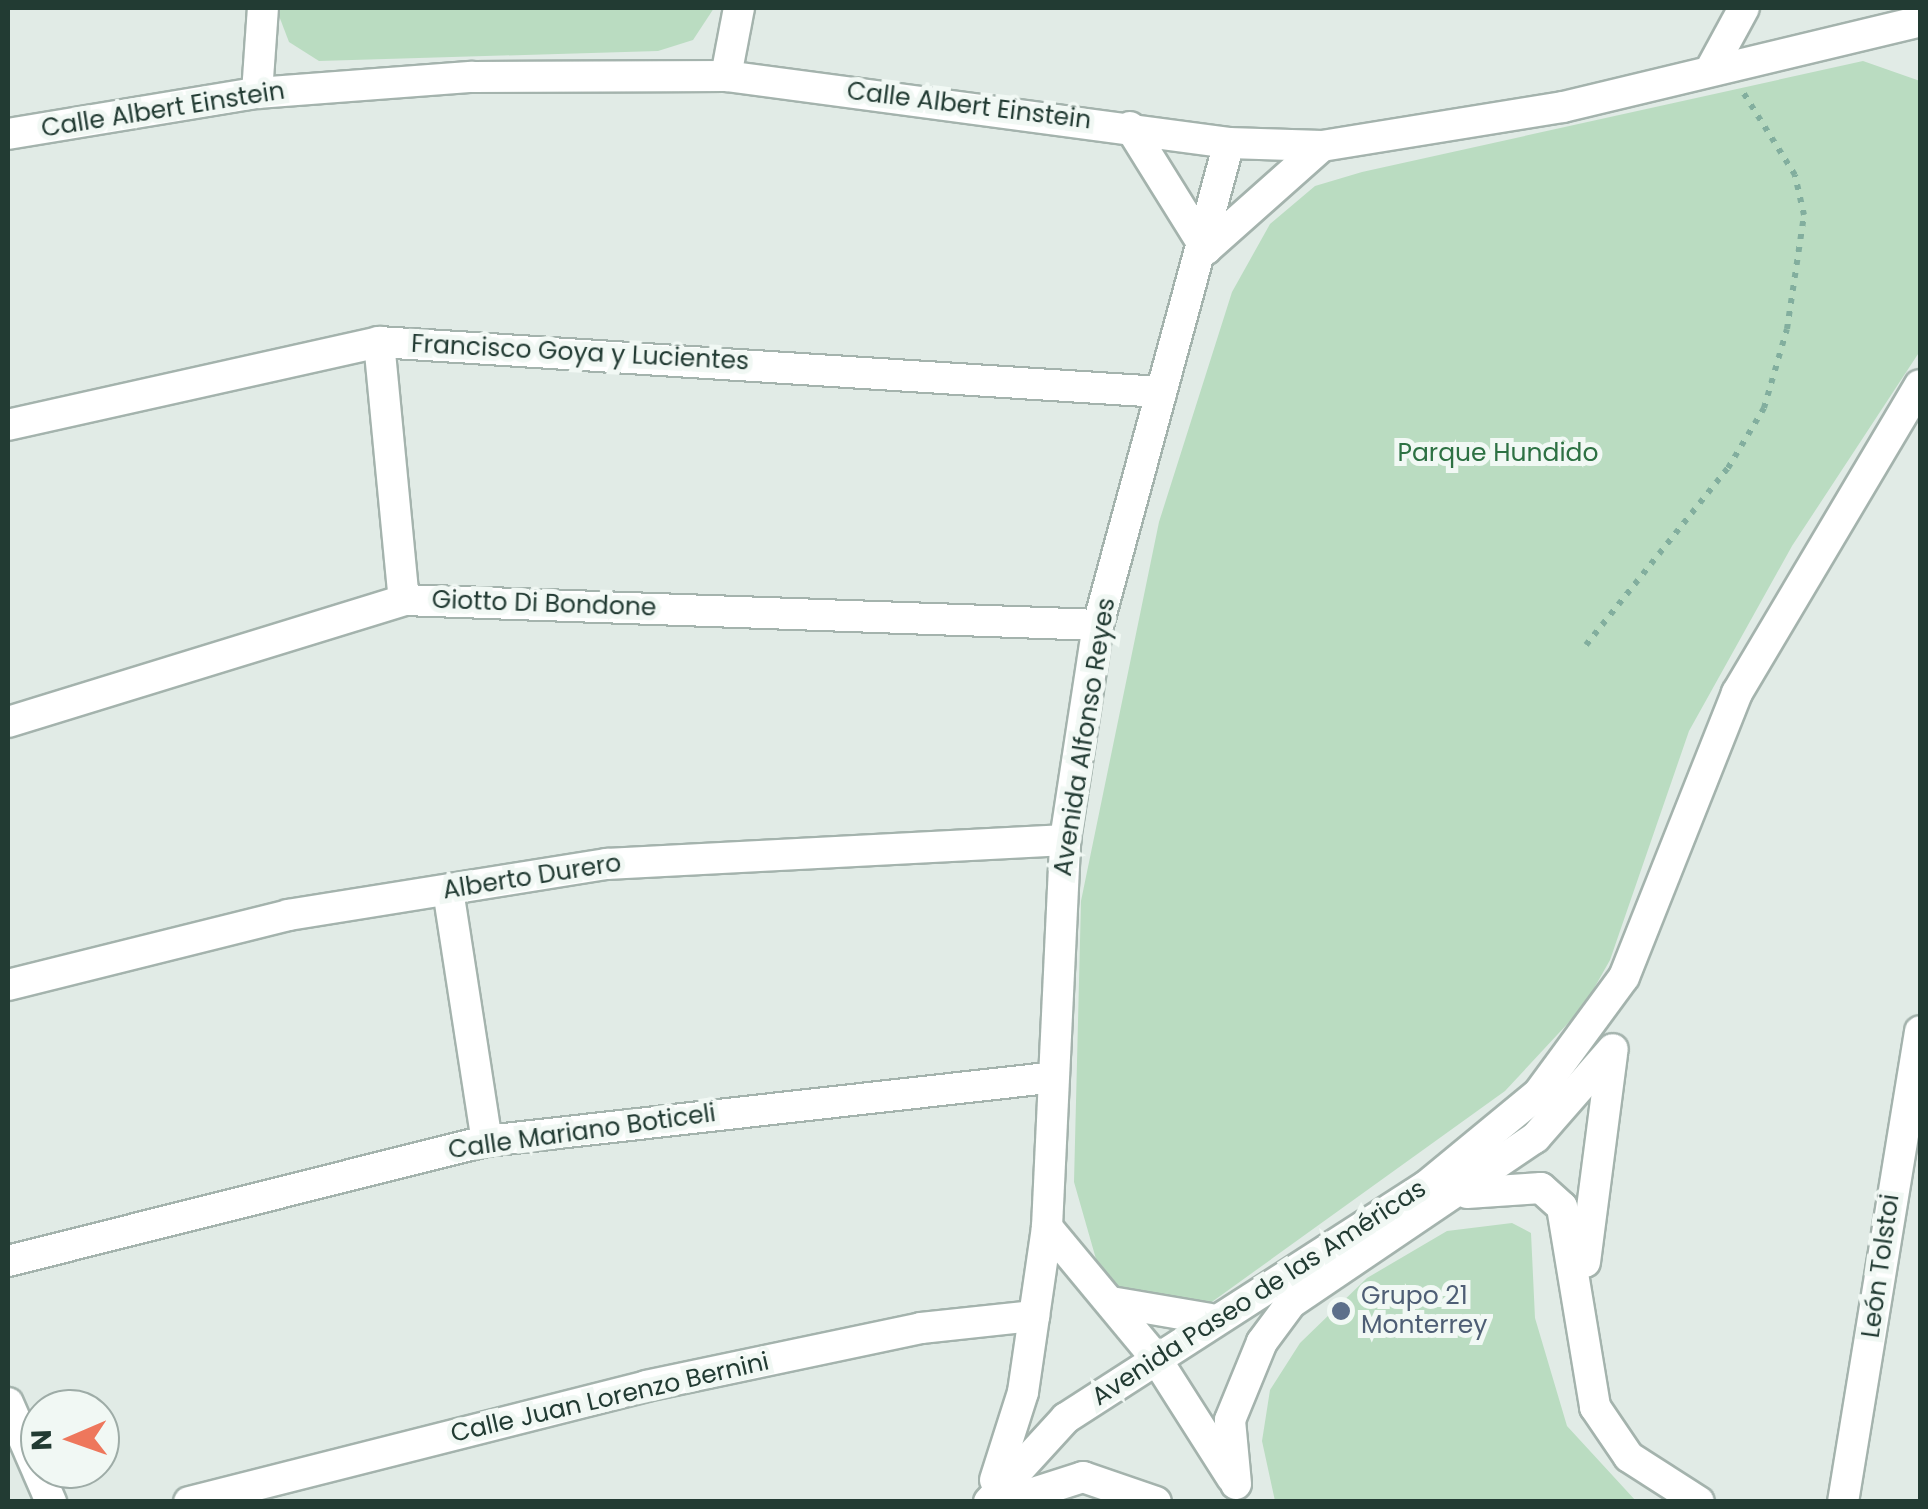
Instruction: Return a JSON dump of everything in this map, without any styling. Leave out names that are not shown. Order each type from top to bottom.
[{"type":"street","points":[[257,93],[263,8]]},
{"type":"street","points":[[726,76],[739,8]]},
{"type":"street","points":[[1713,65],[1744,8]]},
{"type":"street","name":"Calle Albert Einstein","points":[[8,134],[257,93],[472,76],[726,76],[1230,143],[1322,146],[1563,107],[1713,65],[1920,21]]},
{"type":"street","points":[[1130,128],[1206,249],[1322,146]]},
{"type":"street","name":"Avenida Alfonso Reyes","points":[[988,1502],[1015,1431],[1047,1227],[1048,1078],[1066,840],[1098,624],[1160,392],[1206,249],[1230,143]]},
{"type":"street","points":[[379,342],[404,600]]},
{"type":"street","name":"Francisco Goya y Lucientes","points":[[8,425],[379,342],[1160,392]]},
{"type":"street","points":[[1579,1315],[1624,977],[1737,693],[1920,385]]},
{"type":"street","name":"Giotto Di Bondone","points":[[8,722],[404,600],[1098,624]]},
{"type":"street","name":"Alberto Durero","points":[[8,985],[288,915],[448,890],[773,851],[1066,840]]},
{"type":"street","points":[[448,890],[487,1142]]},
{"type":"street","points":[[1597,1160],[1564,1111],[1538,1094],[1624,977]]},
{"type":"street","name":"León Tolstoi","points":[[1843,1502],[1920,1031]]},
{"type":"street","name":"Avenida Paseo de las Américas","points":[[1239,1493],[1230,1420],[1262,1342],[1292,1303],[1333,1267],[1460,1195],[1564,1111],[1613,1049]]},
{"type":"street","name":"Calle Mariano Boticeli","points":[[8,1261],[487,1142],[1048,1078]]},
{"type":"street","name":"Avenida Paseo de las Américas","points":[[988,1502],[1066,1418],[1210,1318],[1469,1156],[1538,1094]]},
{"type":"street","points":[[1460,1195],[1518,1184],[1551,1195],[1572,1237],[1586,1382],[1611,1434],[1665,1487],[1699,1502]]},
{"type":"street","points":[[1047,1227],[1156,1356],[1239,1493]]},
{"type":"street","points":[[1112,1302],[1210,1318]]},
{"type":"street","name":"Calle Juan Lorenzo Bernini","points":[[189,1502],[683,1378],[921,1328],[1034,1316]]},
{"type":"street","points":[[8,1403],[52,1502]]},
{"type":"street","points":[[1005,1502],[1083,1477],[1156,1502]]},
{"type":"path","points":[[1586,645],[1728,468],[1764,408],[1787,330],[1804,215],[1796,175],[1738,85],[1713,65]]},
{"type":"green space","points":[[276,8],[714,8],[693,40],[658,51],[319,61],[289,42]]},
{"type":"green space","name":"Parque Hundido","points":[[1863,61],[1920,81],[1920,351],[1792,546],[1689,731],[1610,960],[1584,1006],[1505,1091],[1209,1304],[1127,1297],[1100,1273],[1074,1182],[1081,901],[1159,522],[1232,292],[1270,224],[1315,186],[1362,172]]},
{"type":"green space","points":[[1512,1223],[1531,1233],[1535,1318],[1567,1426],[1636,1501],[1275,1501],[1262,1441],[1270,1390],[1300,1343],[1367,1278],[1447,1231]]},
{"type":"place","name":"Grupo 21 Monterrey","points":[[1341,1311]]}]
